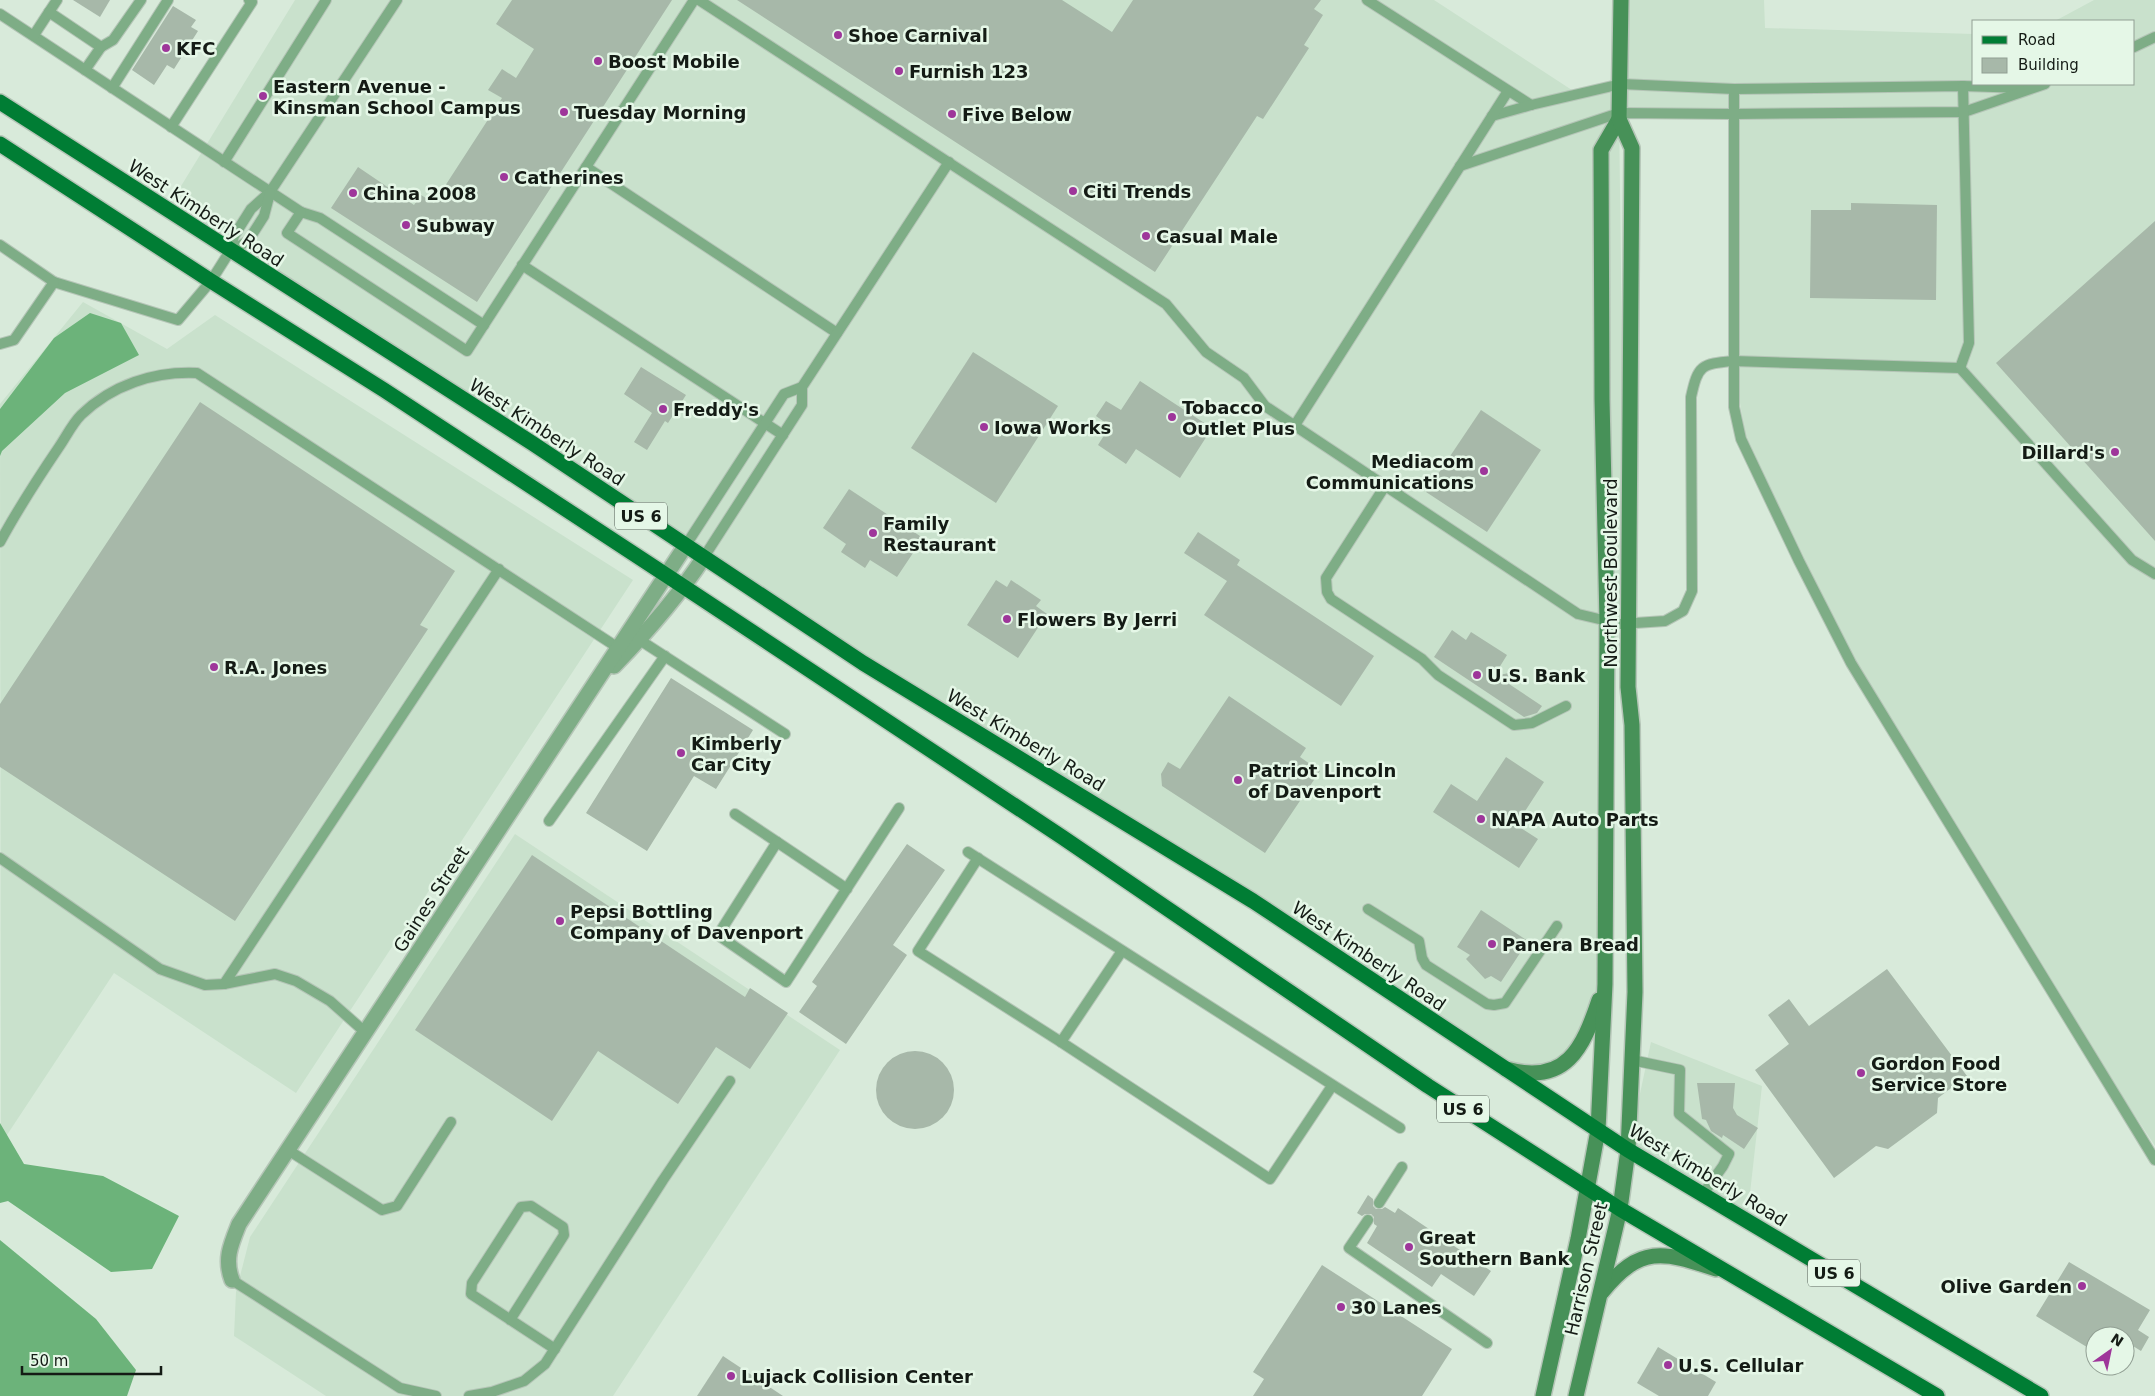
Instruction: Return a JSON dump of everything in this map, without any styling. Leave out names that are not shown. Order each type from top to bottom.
[{"type":"main road","name":"Northwest Boulevard","points":[[1598,1130],[1605,984],[1607,621],[1602,418],[1600,150],[1619,116],[1621,0]]},
{"type":"main road","name":"West Kimberly Road","points":[[0,102],[532,443],[863,663],[1253,900],[1628,1150],[2041,1396]]},
{"type":"main road","name":"Northwest Boulevard","points":[[1619,116],[1632,148],[1628,687],[1632,725],[1635,992],[1628,1150]]},
{"type":"main road","name":"US 6","points":[[0,144],[211,281],[384,390],[666,575],[1054,832],[1428,1086],[1620,1209],[1937,1396]]},
{"type":"main road","points":[[1503,1068],[1531,1074],[1556,1068],[1572,1058],[1586,1034],[1605,984]]},
{"type":"main road","name":"Harrison Street","points":[[1543,1396],[1578,1239],[1598,1130]]},
{"type":"main road","name":"Harrison Street","points":[[1576,1396],[1620,1209],[1628,1150]]},
{"type":"main road","points":[[1600,1295],[1618,1273],[1634,1262],[1647,1257],[1664,1255],[1685,1259],[1728,1274]]},
{"type":"street","name":"Gaines Street","points":[[232,1280],[227,1267],[231,1243],[240,1224],[590,690],[634,636],[666,575],[686,545]]},
{"type":"street","points":[[634,636],[684,587],[704,557]]},
{"type":"lane","points":[[34,35],[57,0]]},
{"type":"lane","points":[[85,70],[101,47],[113,40],[141,0]]},
{"type":"lane","points":[[112,88],[168,0]]},
{"type":"lane","points":[[171,127],[252,2],[249,0]]},
{"type":"lane","points":[[224,162],[326,0]]},
{"type":"lane","points":[[0,245],[54,282],[178,320],[211,281],[230,251],[248,241],[264,216],[270,192],[397,0]]},
{"type":"lane","points":[[301,212],[287,234],[467,351],[694,0]]},
{"type":"lane","points":[[699,0],[1166,304],[1206,352],[1244,378],[1265,406],[1559,604],[1578,614],[1620,624],[1628,624],[1665,620],[1683,611],[1692,591],[1691,397],[1695,376],[1709,363],[1733,361],[1960,368],[2132,560],[2155,574]]},
{"type":"lane","points":[[1367,0],[1531,105]]},
{"type":"lane","points":[[49,12],[101,47]]},
{"type":"lane","points":[[0,14],[301,212],[320,218],[484,324]]},
{"type":"lane","points":[[2135,47],[2155,37]]},
{"type":"lane","points":[[1492,116],[1621,84],[1734,89],[1963,86],[2030,88]]},
{"type":"lane","points":[[1460,166],[1619,116],[1964,112],[2041,85]]},
{"type":"lane","points":[[1960,368],[1969,343],[1963,86]]},
{"type":"lane","points":[[1734,89],[1733,361],[1734,407],[1741,439],[1799,561],[1852,664],[2155,1160]]},
{"type":"lane","points":[[1295,425],[1508,91]]},
{"type":"lane","points":[[704,557],[802,405],[802,387],[949,162]]},
{"type":"lane","points":[[586,167],[837,333]]},
{"type":"lane","points":[[522,265],[783,434]]},
{"type":"lane","points":[[0,344],[14,340],[54,282]]},
{"type":"lane","points":[[0,542],[30,488],[80,416],[113,392],[140,379],[174,372],[197,373],[622,650]]},
{"type":"lane","points":[[686,545],[784,394],[802,387]]},
{"type":"lane","points":[[1385,486],[1326,578],[1331,599],[1422,659],[1438,675],[1514,725],[1532,722],[1551,711],[1566,706]]},
{"type":"lane","points":[[224,984],[499,569]]},
{"type":"lane","points":[[634,636],[786,734]]},
{"type":"lane","points":[[549,821],[665,656]]},
{"type":"lane","points":[[777,842],[718,934],[786,982],[899,808]]},
{"type":"lane","points":[[735,814],[847,888]]},
{"type":"lane","points":[[968,852],[1400,1128]]},
{"type":"lane","points":[[0,858],[160,969],[205,985],[224,984],[275,974],[296,981],[330,1001],[365,1032]]},
{"type":"lane","points":[[978,858],[918,952],[1061,1042],[1270,1179],[1332,1086]]},
{"type":"lane","points":[[1368,909],[1418,941],[1422,958],[1426,965],[1487,1004],[1494,1005],[1504,1002],[1557,926]]},
{"type":"lane","points":[[1061,1042],[1122,951]]},
{"type":"lane","points":[[1632,1060],[1680,1070],[1680,1114],[1729,1154],[1724,1166],[1703,1194]]},
{"type":"lane","points":[[469,1396],[492,1392],[524,1381],[545,1364],[663,1180],[730,1081]]},
{"type":"lane","points":[[288,1150],[382,1210],[397,1206],[451,1122]]},
{"type":"lane","points":[[1379,1203],[1402,1168]]},
{"type":"lane","points":[[510,1320],[564,1235],[563,1227],[530,1206],[521,1207],[472,1283],[471,1294],[510,1320],[555,1349]]},
{"type":"lane","points":[[1368,1220],[1349,1248],[1488,1343]]},
{"type":"lane","points":[[232,1280],[400,1388],[436,1396]]},
{"type":"shaded area","points":[[295,0],[1434,0],[1578,94],[1621,84],[1621,0],[1764,0],[1765,28],[1972,34],[1972,85],[2135,85],[2135,20],[2057,20],[2094,0],[2155,0],[2155,1146],[2032,960],[1881,712],[1749,457],[1733,361],[1733,114],[1619,113],[1623,428],[1620,624],[1605,703],[1605,984],[1571,1058],[1521,1073],[1027,763],[200,231],[212,213],[178,191]]},
{"type":"shaded area","points":[[83,302],[167,349],[215,315],[633,580],[296,1093],[114,973],[1,1144],[0,404]]},
{"type":"shaded area","points":[[515,834],[840,1050],[613,1396],[326,1396],[234,1336],[236,1292],[250,1237]]},
{"type":"shaded area","points":[[1651,1042],[1762,1086],[1747,1220],[1628,1150]]},
{"type":"green space","points":[[90,313],[121,323],[139,355],[65,393],[2,451],[0,456],[0,409],[54,338]]},
{"type":"green space","points":[[0,1123],[24,1164],[103,1176],[179,1216],[152,1269],[111,1272],[8,1201],[0,1203]]},
{"type":"green space","points":[[0,1240],[96,1319],[136,1370],[127,1396],[0,1396]]},
{"type":"building","points":[[73,0],[110,0],[100,17]]},
{"type":"building","points":[[512,0],[672,0],[477,302],[331,208],[358,167],[414,205],[421,195],[434,203],[502,98],[488,90],[502,69],[516,78],[534,49],[496,24]]},
{"type":"building","points":[[737,0],[1062,0],[1112,32],[1133,0],[1321,0],[1314,9],[1323,15],[1304,45],[1309,48],[1263,119],[1257,116],[1155,272]]},
{"type":"building","name":"KFC","points":[[173,6],[196,20],[191,27],[198,31],[174,69],[167,65],[154,85],[132,70]]},
{"type":"building","points":[[1851,203],[1937,205],[1936,300],[1810,298],[1811,210],[1851,210]]},
{"type":"building","name":"Dillard's","points":[[2155,221],[2155,541],[1996,363]]},
{"type":"building","name":"Iowa Works","points":[[973,352],[1058,406],[996,503],[911,448]]},
{"type":"building","name":"Freddy's","points":[[641,367],[686,395],[668,423],[665,421],[647,450],[634,442],[652,413],[624,394]]},
{"type":"building","points":[[1140,381],[1212,428],[1180,478],[1136,449],[1126,464],[1098,445],[1110,426],[1096,416],[1106,401],[1121,410]]},
{"type":"building","name":"R.A. Jones","points":[[200,402],[455,571],[420,625],[428,629],[235,921],[0,767],[0,704]]},
{"type":"building","name":"Mediacom Communications","points":[[1481,410],[1541,450],[1487,532],[1426,492]]},
{"type":"building","name":"Family Restaurant","points":[[849,489],[923,538],[897,577],[870,560],[865,568],[841,552],[846,544],[823,528]]},
{"type":"building","points":[[1198,532],[1240,560],[1237,565],[1374,656],[1341,706],[1204,615],[1227,581],[1184,553]]},
{"type":"building","name":"Flowers By Jerri","points":[[996,580],[1007,587],[1011,580],[1041,600],[1036,606],[1047,614],[1018,658],[967,625]]},
{"type":"building","name":"U.S. Bank","points":[[1452,630],[1466,640],[1471,632],[1507,655],[1494,676],[1509,673],[1509,684],[1542,706],[1537,713],[1524,717],[1434,657]]},
{"type":"building","name":"Kimberly Car City","points":[[671,678],[753,730],[716,789],[694,776],[647,851],[586,813]]},
{"type":"building","name":"Patriot Lincoln of Davenport","points":[[1229,696],[1306,748],[1300,757],[1320,771],[1265,853],[1162,786],[1161,774],[1168,762],[1180,769]]},
{"type":"building","name":"NAPA Auto Parts","points":[[1506,757],[1544,782],[1516,825],[1538,839],[1519,868],[1433,812],[1451,784],[1477,801]]},
{"type":"building","points":[[907,844],[945,870],[893,945],[907,955],[846,1044],[799,1012],[817,986],[812,982]]},
{"type":"building","name":"Pepsi Bottling Company of Davenport","points":[[532,855],[745,997],[750,988],[788,1013],[750,1069],[716,1047],[678,1104],[598,1051],[552,1121],[415,1030]]},
{"type":"building","name":"Panera Bread","points":[[1481,910],[1528,941],[1501,982],[1491,976],[1485,979],[1466,959],[1470,955],[1457,947]]},
{"type":"building","name":"Gordon Food Service Store","points":[[1887,969],[1967,1076],[1938,1098],[1937,1113],[1888,1149],[1876,1146],[1834,1178],[1755,1070],[1789,1044],[1768,1015],[1789,999],[1809,1026]]},
{"type":"building","points":[[907,1051],[923,1051],[937,1057],[948,1068],[954,1082],[954,1098],[948,1112],[937,1123],[923,1129],[907,1129],[893,1123],[882,1112],[876,1098],[876,1082],[882,1068],[893,1057]]},
{"type":"building","points":[[1697,1083],[1735,1083],[1733,1108],[1737,1115],[1758,1128],[1744,1149],[1723,1135],[1722,1138],[1711,1131],[1706,1120],[1702,1119]]},
{"type":"building","name":"Great Southern Bank","points":[[1368,1195],[1373,1199],[1373,1206],[1376,1209],[1385,1207],[1395,1213],[1398,1208],[1491,1271],[1474,1296],[1441,1274],[1432,1287],[1367,1243],[1377,1226],[1374,1224],[1374,1217],[1371,1214],[1362,1216],[1357,1213]]},
{"type":"building","name":"Olive Garden","points":[[2069,1262],[2150,1310],[2138,1330],[2149,1337],[2141,1351],[2135,1347],[2135,1326],[2085,1326],[2085,1346],[2036,1316]]},
{"type":"building","name":"30 Lanes","points":[[1322,1265],[1452,1349],[1422,1396],[1253,1396],[1264,1379],[1253,1372]]},
{"type":"building","name":"U.S. Cellular","points":[[1658,1347],[1716,1382],[1708,1396],[1659,1396],[1637,1383]]},
{"type":"building","name":"Lujack Collision Center","points":[[723,1356],[783,1396],[697,1396]]},
{"type":"place","name":"Shoe Carnival","points":[[838,35]]},
{"type":"place","name":"KFC","points":[[166,48]]},
{"type":"place","name":"Boost Mobile","points":[[598,61]]},
{"type":"place","name":"Furnish 123","points":[[899,71]]},
{"type":"place","name":"Eastern Avenue - Kinsman School Campus","points":[[263,96]]},
{"type":"place","name":"Tuesday Morning","points":[[564,112]]},
{"type":"place","name":"Five Below","points":[[952,114]]},
{"type":"place","name":"Catherines","points":[[504,177]]},
{"type":"place","name":"Citi Trends","points":[[1073,191]]},
{"type":"place","name":"China 2008","points":[[353,193]]},
{"type":"place","name":"Subway","points":[[406,225]]},
{"type":"place","name":"Casual Male","points":[[1146,236]]},
{"type":"place","name":"Freddy's","points":[[663,409]]},
{"type":"place","name":"Tobacco Outlet Plus","points":[[1172,417]]},
{"type":"place","name":"Iowa Works","points":[[984,427]]},
{"type":"place","name":"Dillard's","points":[[2115,452]]},
{"type":"place","name":"Mediacom Communications","points":[[1484,471]]},
{"type":"place","name":"Family Restaurant","points":[[873,533]]},
{"type":"place","name":"Flowers By Jerri","points":[[1007,619]]},
{"type":"place","name":"R.A. Jones","points":[[214,667]]},
{"type":"place","name":"U.S. Bank","points":[[1477,675]]},
{"type":"place","name":"Kimberly Car City","points":[[681,753]]},
{"type":"place","name":"Patriot Lincoln of Davenport","points":[[1238,780]]},
{"type":"place","name":"NAPA Auto Parts","points":[[1481,819]]},
{"type":"place","name":"Pepsi Bottling Company of Davenport","points":[[560,921]]},
{"type":"place","name":"Panera Bread","points":[[1492,944]]},
{"type":"place","name":"Gordon Food Service Store","points":[[1861,1073]]},
{"type":"place","name":"Great Southern Bank","points":[[1409,1247]]},
{"type":"place","name":"Olive Garden","points":[[2082,1286]]},
{"type":"place","name":"30 Lanes","points":[[1341,1307]]},
{"type":"place","name":"U.S. Cellular","points":[[1668,1365]]},
{"type":"place","name":"Lujack Collision Center","points":[[731,1376]]}]
